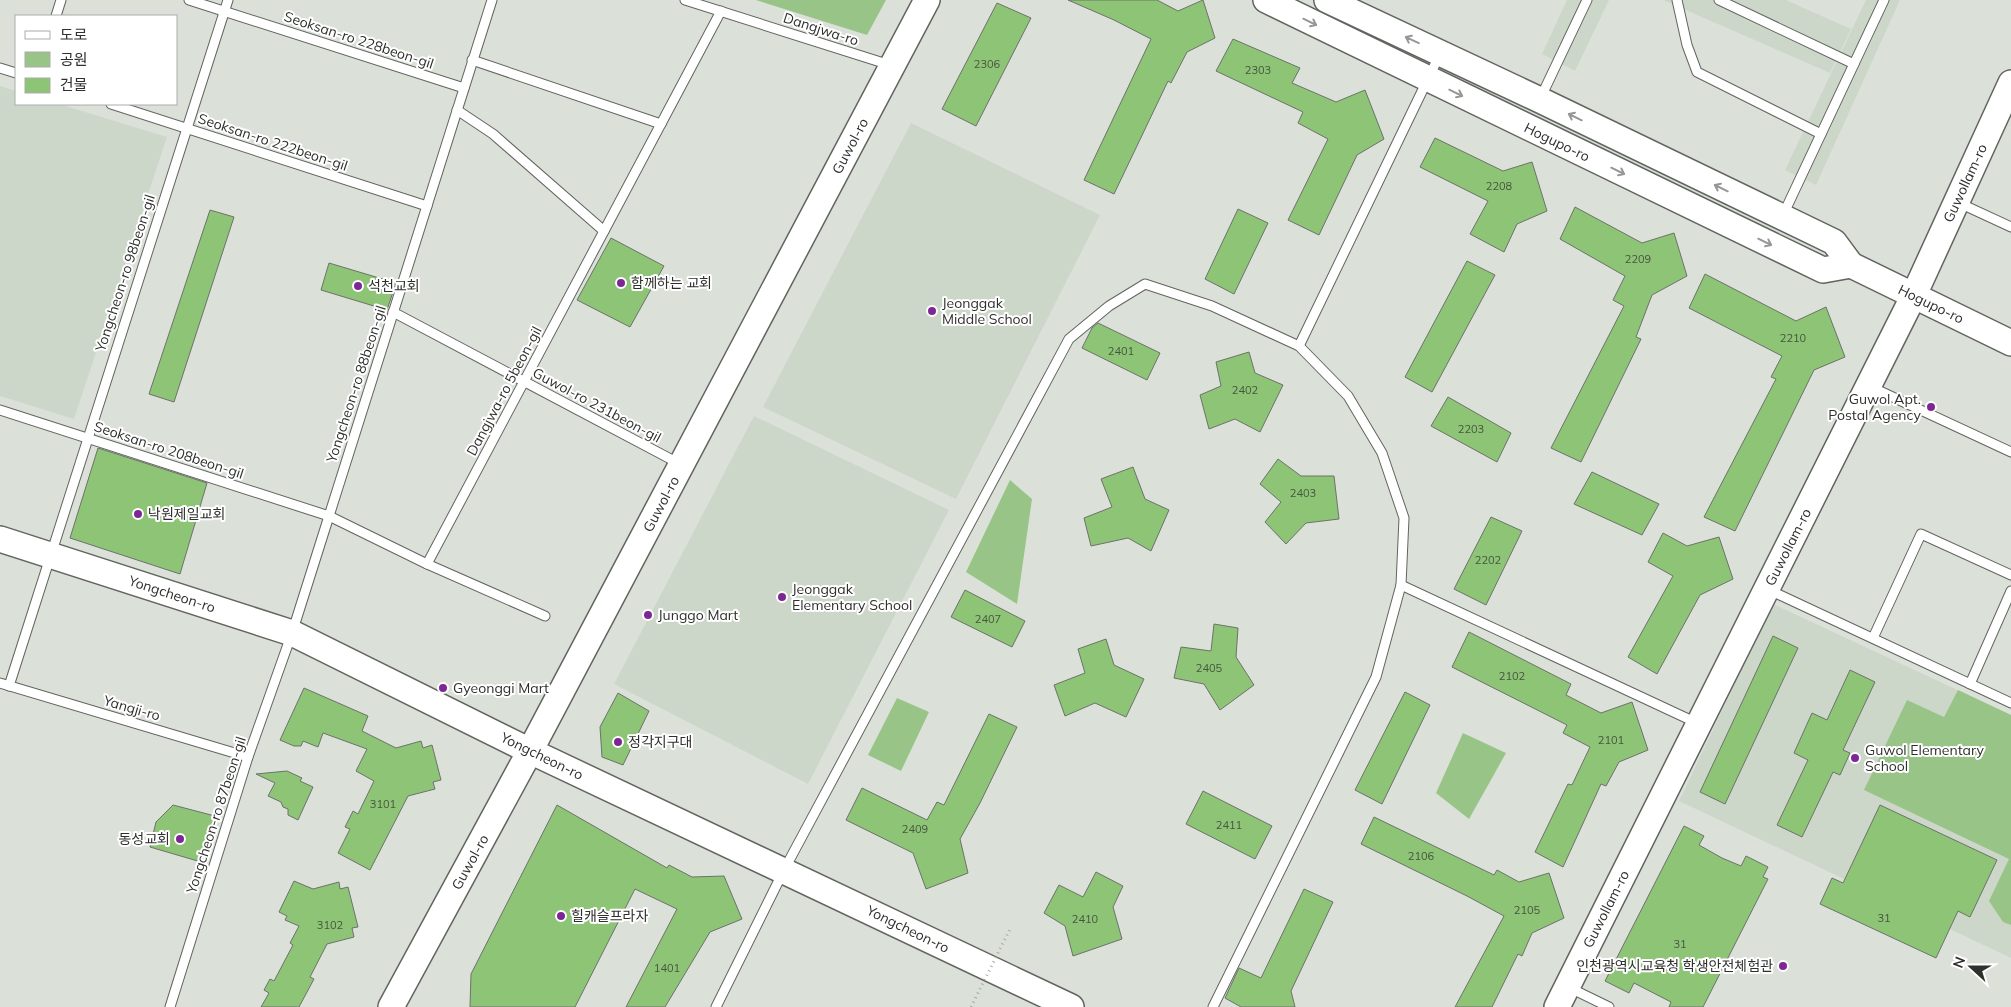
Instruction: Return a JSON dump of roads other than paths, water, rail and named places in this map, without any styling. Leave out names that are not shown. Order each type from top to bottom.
[{"type":"main road","name":"Guwol-ro","points":[[391,1007],[530,751],[926,0]]},
{"type":"main road","name":"Hogupo-ro","points":[[1266,0],[1823,270],[1851,265]]},
{"type":"main road","name":"Hogupo-ro","points":[[1328,0],[1834,242],[1851,265],[2011,343]]},
{"type":"main road","name":"Guwollam-ro","points":[[1562,997],[1914,297],[2011,83]]},
{"type":"main road","name":"Yongcheon-ro","points":[[0,539],[292,632],[530,751],[1071,1007]]},
{"type":"lane","points":[[56,15],[61,0]]},
{"type":"lane","name":"Seoksan-ro 228beon-gil","points":[[188,0],[464,88]]},
{"type":"lane","name":"Yongcheon-ro 98beon-gil","points":[[4,684],[49,554],[228,0]]},
{"type":"lane","name":"Yongcheon-ro 88beon-gil","points":[[292,632],[492,0]]},
{"type":"lane","name":"Dangjwa-ro","points":[[685,0],[892,66]]},
{"type":"lane","points":[[1540,100],[1587,0]]},
{"type":"lane","points":[[1677,0],[1687,45],[1697,72],[1821,134]]},
{"type":"lane","points":[[1719,0],[1854,64]]},
{"type":"lane","points":[[1782,218],[1884,0]]},
{"type":"lane","name":"Dangjwa-ro 5beon-gil","points":[[427,564],[721,12]]},
{"type":"lane","points":[[1300,346],[1440,54]]},
{"type":"lane","points":[[472,60],[661,124]]},
{"type":"lane","points":[[0,68],[15,73]]},
{"type":"lane","name":"Seoksan-ro 222beon-gil","points":[[114,105],[427,206]]},
{"type":"lane","points":[[457,110],[493,134],[604,231]]},
{"type":"lane","points":[[1957,201],[2011,226]]},
{"type":"lane","points":[[716,1007],[784,870],[1069,339],[1109,306],[1146,284],[1212,306],[1300,346],[1348,396],[1382,453],[1404,518],[1401,586],[1376,677],[1213,1007]]},
{"type":"lane","name":"Guwol-ro 231beon-gil","points":[[393,312],[681,465]]},
{"type":"lane","points":[[1869,386],[2011,452]]},
{"type":"lane","name":"Seoksan-ro 208beon-gil","points":[[0,410],[329,516],[427,564],[545,616]]},
{"type":"lane","points":[[1873,638],[1921,534],[2011,575]]},
{"type":"lane","points":[[1401,586],[1699,724]]},
{"type":"lane","points":[[1767,589],[2011,703]]},
{"type":"lane","points":[[1970,684],[2011,591]]},
{"type":"lane","name":"Yongcheon-ro 87beon-gil","points":[[170,1007],[248,757],[292,632]]},
{"type":"lane","name":"Yangji-ro","points":[[4,684],[248,757]]},
{"type":"lane","points":[[1562,997],[1609,1007]]},
{"type":"place","name":"함께하는 교회","points":[[621,283]]},
{"type":"place","name":"석천교회","points":[[358,286]]},
{"type":"place","name":"Jeonggak Middle School","points":[[932,311]]},
{"type":"place","name":"Guwol Apt. Postal Agency","points":[[1931,407]]},
{"type":"place","name":"낙원제일교회","points":[[138,514]]},
{"type":"place","name":"Jeonggak Elementary School","points":[[782,597]]},
{"type":"place","name":"Junggo Mart","points":[[648,615]]},
{"type":"place","name":"Gyeonggi Mart","points":[[443,688]]},
{"type":"place","name":"정각지구대","points":[[618,742]]},
{"type":"place","name":"Guwol Elementary School","points":[[1855,758]]},
{"type":"place","name":"동성교회","points":[[180,839]]},
{"type":"place","name":"힐캐슬프라자","points":[[561,916]]},
{"type":"place","name":"인천광역시교육청 학생안전체험관","points":[[1783,966]]}]
